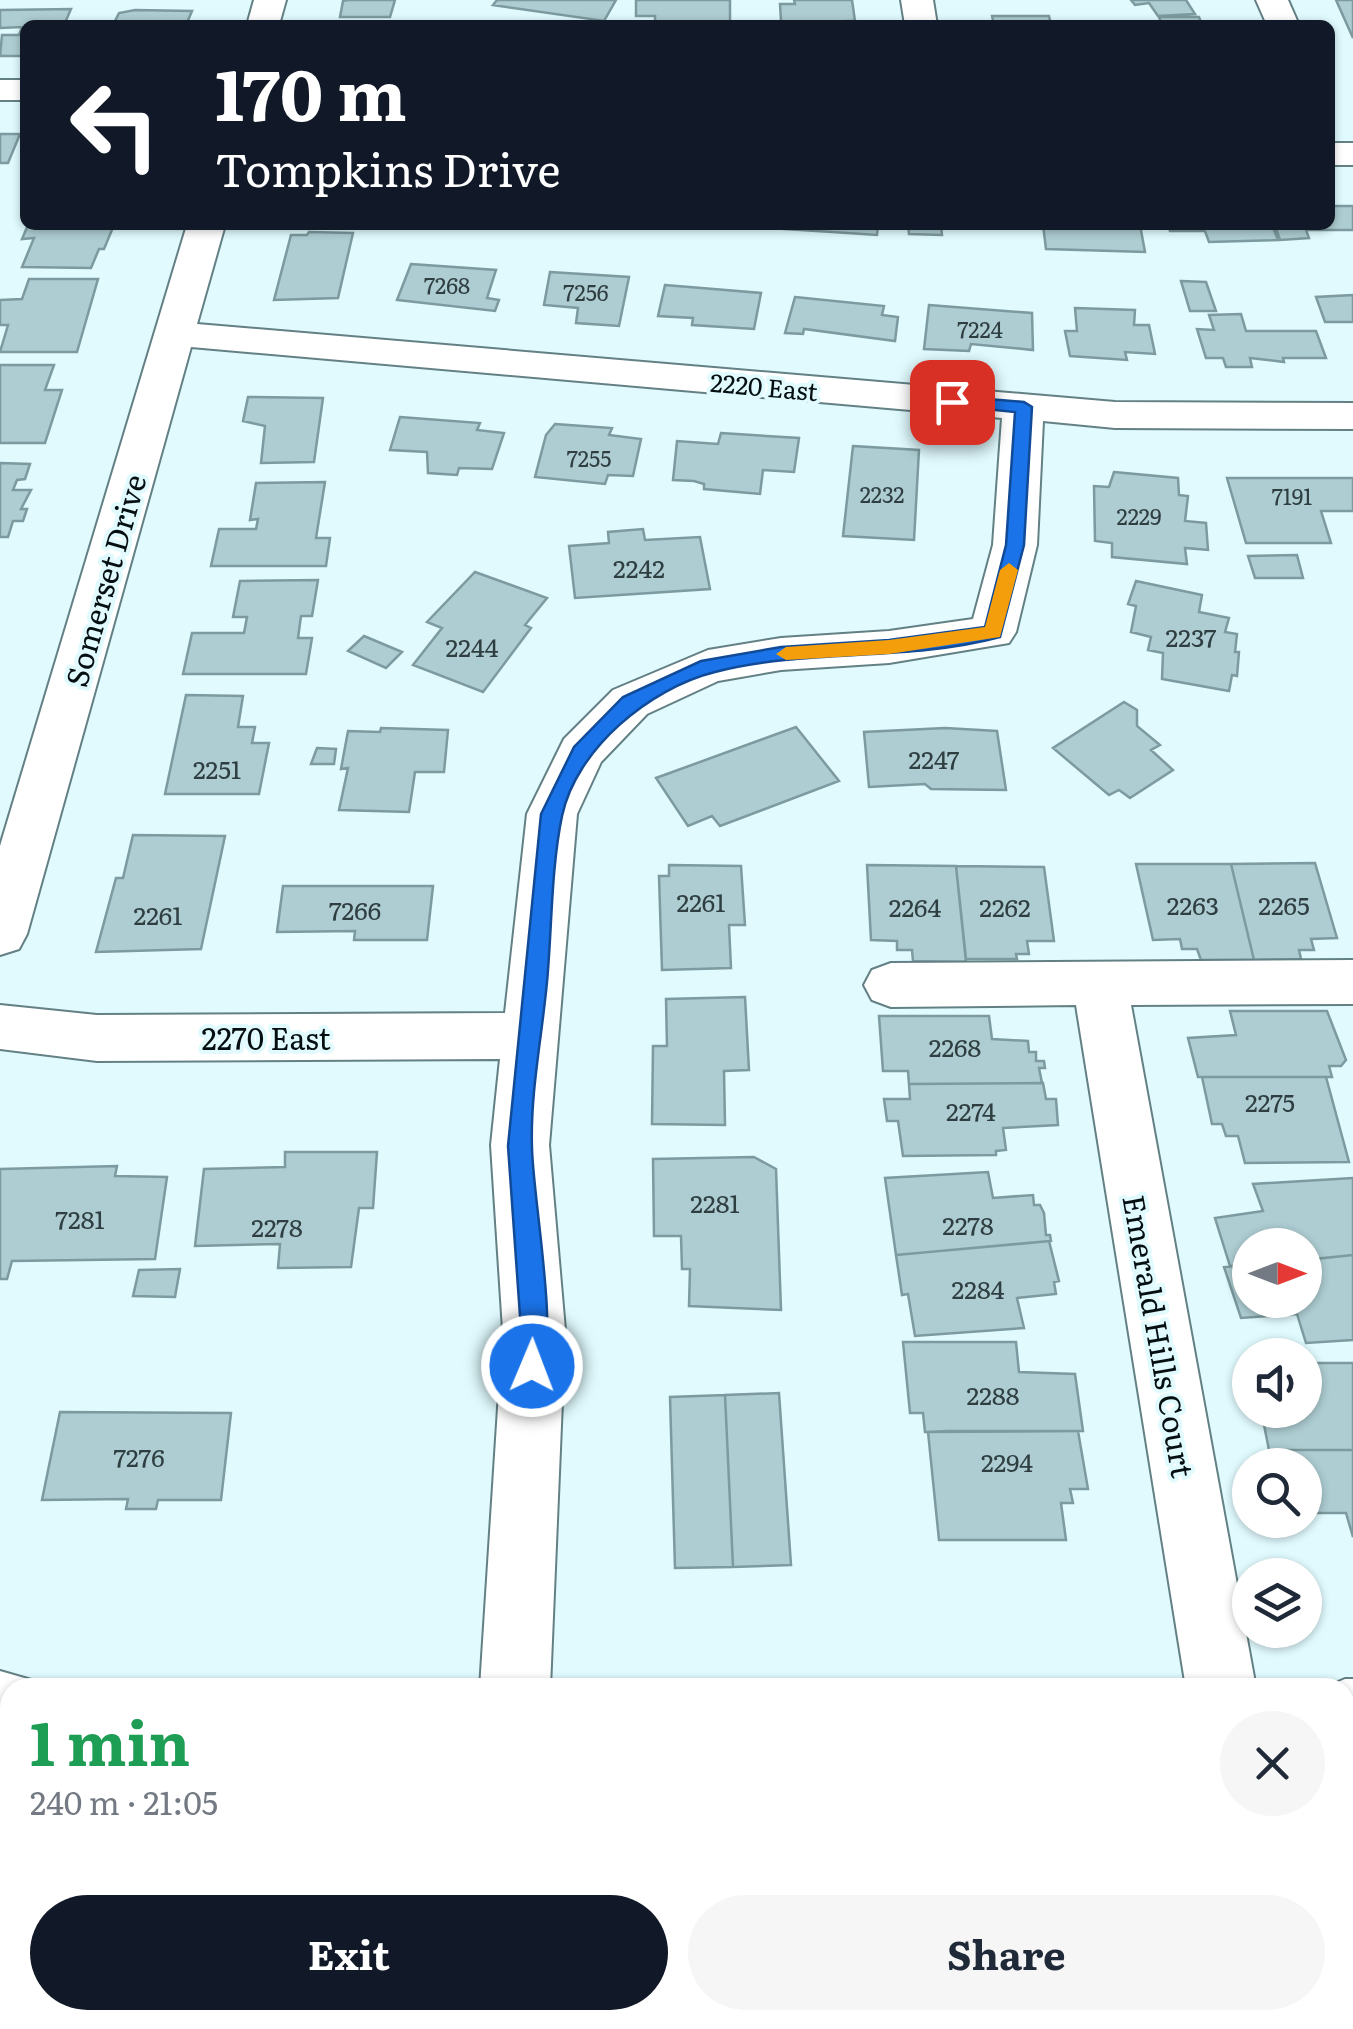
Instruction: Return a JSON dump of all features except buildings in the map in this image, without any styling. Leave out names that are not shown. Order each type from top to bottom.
[{"type":"street","name":"Somerset Drive","points":[[0,934],[205,230]]},
{"type":"street","name":"2220 East","points":[[176,334],[1115,414],[1353,416]]},
{"type":"street","points":[[516,1678],[534,1330],[520,1146],[552,814],[581,752],[630,702],[708,666],[781,654],[889,647],[994,632],[1015,545],[1024,407]]},
{"type":"street","points":[[891,985],[1353,982]]},
{"type":"street","name":"Emerald Hills Court","points":[[1100,984],[1219,1678]]},
{"type":"street","name":"2270 East","points":[[0,1026],[97,1038],[532,1036]]},
{"type":"slow traffic","points":[[786,654],[889,647],[994,632],[1009,570]]},
{"type":"route","points":[[532,1366],[534,1330],[520,1146],[552,814],[581,752],[630,702],[708,666],[781,654],[889,647],[994,632],[1015,545],[1024,407],[952,402]]}]
